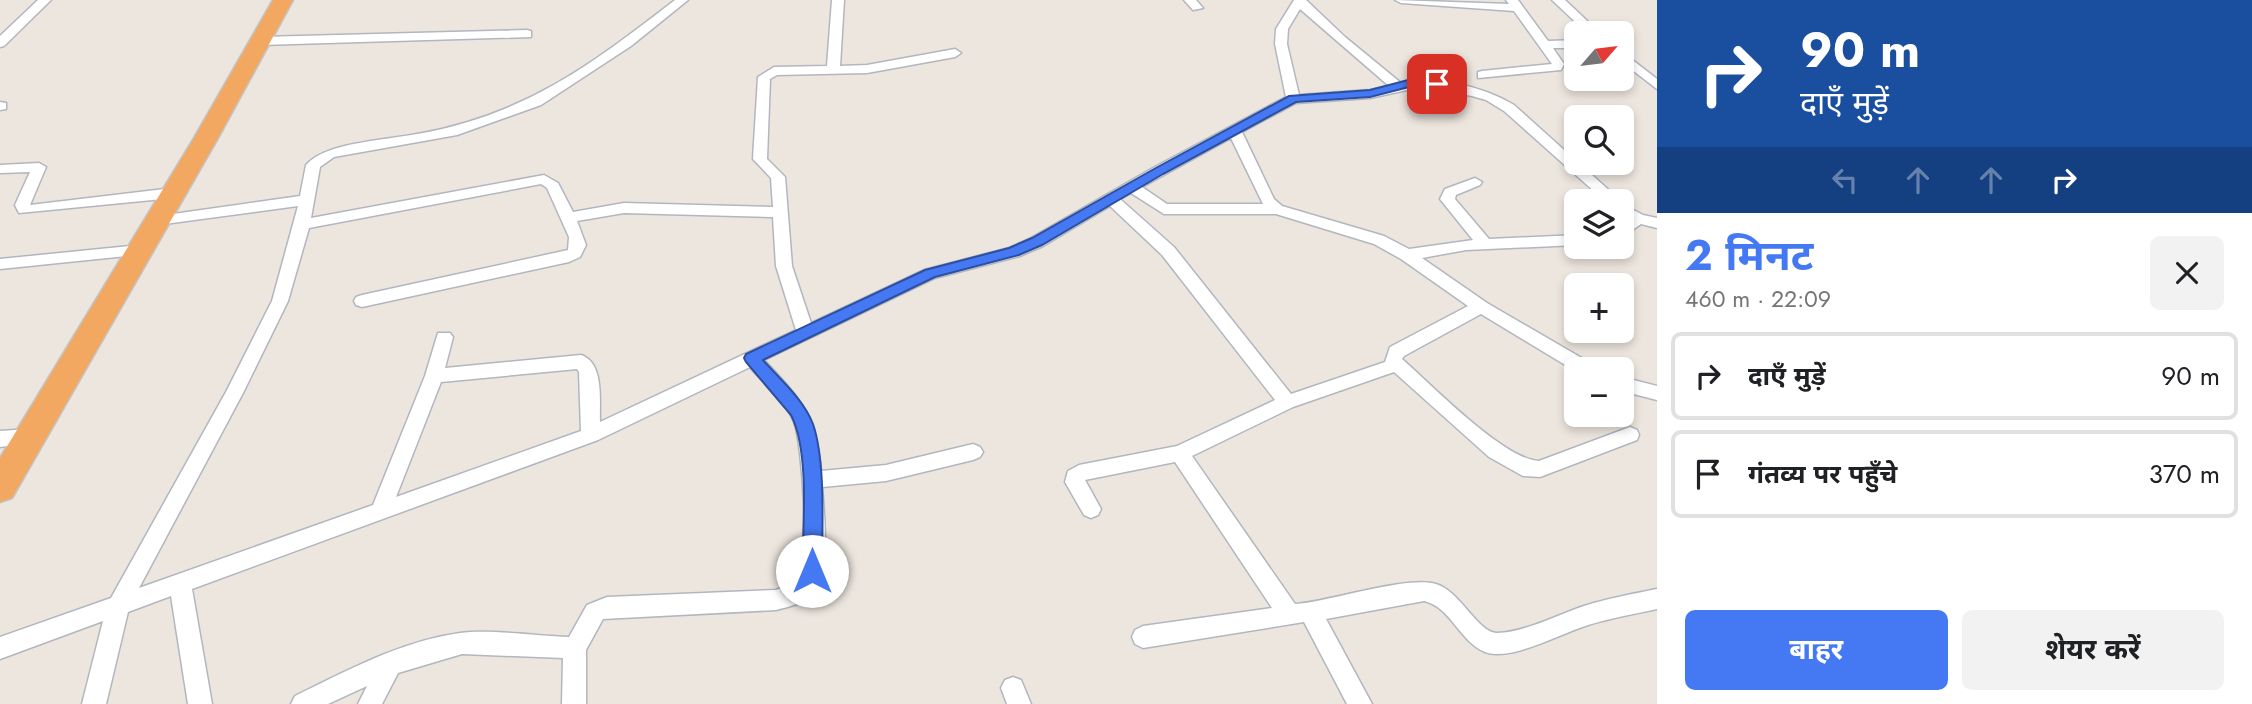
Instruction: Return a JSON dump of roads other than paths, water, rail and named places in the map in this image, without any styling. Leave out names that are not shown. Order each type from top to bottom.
[{"type":"highway","points":[[0,488],[283,0]]},
{"type":"street","points":[[0,43],[45,0]]},
{"type":"street","points":[[94,704],[118,606],[281,301],[302,223],[313,164],[321,158],[453,132],[536,102],[627,43],[682,0]]},
{"type":"street","points":[[833,71],[838,0]]},
{"type":"street","points":[[1293,99],[1281,44],[1282,29],[1300,0],[1398,87]]},
{"type":"street","points":[[1401,0],[1513,4],[1558,64],[1557,67],[1482,75]]},
{"type":"street","points":[[1558,0],[1581,21]]},
{"type":"street","points":[[261,41],[527,34]]},
{"type":"street","points":[[1542,45],[1564,44]]},
{"type":"street","points":[[805,331],[784,266],[778,177],[764,166],[760,159],[764,77],[775,71],[867,69],[955,53]]},
{"type":"street","points":[[1634,66],[1657,85]]},
{"type":"street","points":[[0,648],[591,435],[805,331],[930,274],[1014,252],[1037,242],[1293,99],[1370,94],[1420,83],[1437,84],[1490,97],[1509,108],[1600,189]]},
{"type":"street","points":[[1234,130],[1268,201],[1278,209]]},
{"type":"street","points":[[0,169],[40,167],[22,205],[24,210],[173,193]]},
{"type":"street","points":[[302,223],[544,179],[553,186],[570,217],[578,245],[574,253],[563,258],[362,301]]},
{"type":"street","points":[[1475,182],[1450,192],[1447,199],[1485,244]]},
{"type":"street","points":[[1132,187],[1164,209],[1278,209],[1352,230],[1407,255],[1481,307],[1566,357]]},
{"type":"street","points":[[1111,199],[1168,251],[1287,402]]},
{"type":"street","points":[[157,220],[305,200]]},
{"type":"street","points":[[570,217],[624,208],[779,212]]},
{"type":"street","points":[[1634,216],[1657,223]]},
{"type":"street","points":[[1634,223],[1639,219]]},
{"type":"street","points":[[1407,255],[1485,244],[1564,241]]},
{"type":"street","points":[[0,264],[139,250]]},
{"type":"street","points":[[1481,307],[1396,352],[1392,359],[1496,452],[1523,468],[1540,469],[1630,435]]},
{"type":"street","points":[[381,509],[434,376],[444,337]]},
{"type":"street","points":[[574,704],[575,648],[595,612],[607,607],[776,600],[792,596],[807,586],[812,571],[813,480],[805,425],[797,411],[752,358]]},
{"type":"street","points":[[434,376],[581,362],[588,371],[591,435]]},
{"type":"street","points":[[1091,509],[1075,482],[1076,475],[1180,453],[1287,402],[1396,365]]},
{"type":"street","points":[[1634,387],[1657,393]]},
{"type":"street","points":[[0,439],[30,437]]},
{"type":"street","points":[[813,480],[886,473],[973,452]]},
{"type":"street","points":[[1180,453],[1299,614],[1360,704]]},
{"type":"street","points":[[180,584],[200,704]]},
{"type":"street","points":[[1143,637],[1299,614],[1424,591],[1434,592],[1453,605],[1480,638],[1500,644],[1588,615],[1657,599]]},
{"type":"street","points":[[303,704],[391,662],[462,643],[575,648]]},
{"type":"street","points":[[370,704],[391,662]]}]
